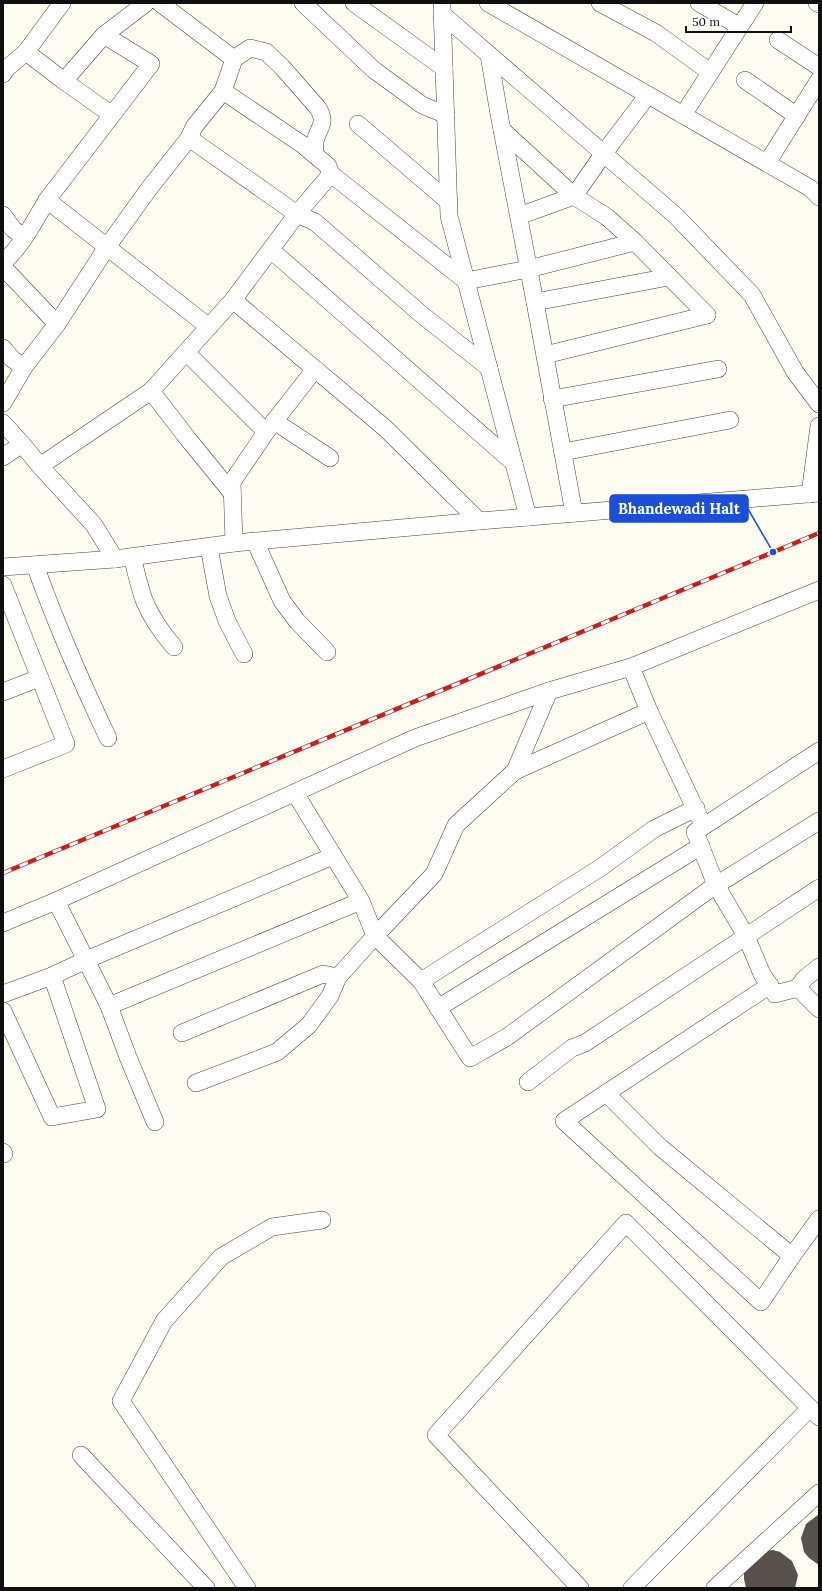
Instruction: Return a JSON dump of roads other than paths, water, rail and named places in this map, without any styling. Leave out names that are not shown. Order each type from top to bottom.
[{"type":"street","points":[[4,70],[26,52],[62,3]]},
{"type":"street","points":[[64,81],[104,35],[146,3]]},
{"type":"street","points":[[160,3],[234,59]]},
{"type":"street","points":[[303,3],[374,70],[422,105],[446,115]]},
{"type":"street","points":[[354,3],[444,68]]},
{"type":"street","points":[[488,3],[810,188],[819,195]]},
{"type":"street","points":[[600,3],[656,33],[710,72]]},
{"type":"street","points":[[699,3],[739,26]]},
{"type":"street","points":[[683,115],[755,3]]},
{"type":"street","points":[[442,8],[449,216],[528,517]]},
{"type":"street","points":[[442,8],[489,55],[676,216],[752,295],[795,372],[819,404]]},
{"type":"street","points":[[3,262],[9,258],[48,200],[151,64],[104,35]]},
{"type":"street","points":[[778,40],[819,67]]},
{"type":"street","points":[[3,403],[24,367],[57,324],[107,247],[148,190],[189,138],[194,127],[223,90],[234,59],[250,48],[266,52],[282,67],[318,108],[323,123],[315,140],[314,154]]},
{"type":"street","points":[[26,52],[112,115]]},
{"type":"street","points":[[489,55],[574,513]]},
{"type":"street","points":[[745,80],[797,116]]},
{"type":"street","points":[[767,164],[819,80]]},
{"type":"street","points":[[223,90],[303,145],[328,166],[331,174],[466,281],[528,269],[635,242]]},
{"type":"street","points":[[518,216],[574,196],[604,153],[648,95]]},
{"type":"street","points":[[358,124],[449,202]]},
{"type":"street","points":[[502,130],[574,196],[607,217],[635,242],[707,315],[545,355]]},
{"type":"street","points":[[189,138],[297,214],[315,222],[421,314],[489,368]]},
{"type":"street","points":[[40,466],[151,391],[233,300],[297,214],[331,174]]},
{"type":"street","points":[[48,200],[209,327]]},
{"type":"street","points":[[3,215],[13,228],[24,237]]},
{"type":"street","points":[[271,250],[514,464]]},
{"type":"street","points":[[3,267],[57,324]]},
{"type":"street","points":[[535,302],[669,277]]},
{"type":"street","points":[[233,300],[385,428],[479,521]]},
{"type":"street","points":[[3,348],[12,359],[24,367]]},
{"type":"street","points":[[186,352],[270,427],[330,458]]},
{"type":"street","points":[[552,399],[718,368]]},
{"type":"street","points":[[234,543],[232,482],[270,427],[315,369]]},
{"type":"street","points":[[151,391],[232,493]]},
{"type":"street","points":[[562,452],[730,420]]},
{"type":"street","points":[[3,423],[94,525],[115,559]]},
{"type":"street","points":[[3,567],[115,559],[234,543],[479,521],[815,494],[819,426]]},
{"type":"street","points":[[3,457],[22,444]]},
{"type":"street","points":[[255,542],[282,601],[297,621],[327,652]]},
{"type":"street","points":[[210,547],[218,596],[226,621],[244,654]]},
{"type":"street","points":[[132,557],[144,599],[152,616],[174,647]]},
{"type":"street","points":[[35,565],[53,614],[77,671],[108,738]]},
{"type":"street","points":[[3,585],[8,610],[39,678],[66,744],[3,769]]},
{"type":"street","points":[[3,923],[56,901],[415,738],[549,691],[631,667],[819,590]]},
{"type":"street","points":[[631,667],[649,711],[696,808],[703,826]]},
{"type":"street","points":[[3,692],[39,678]]},
{"type":"street","points":[[515,771],[549,691]]},
{"type":"street","points":[[196,1083],[277,1052],[309,1025],[330,996],[338,977],[434,874],[456,825],[515,771],[649,711]]},
{"type":"street","points":[[819,751],[695,832],[716,885],[746,936],[762,974],[776,994],[798,988],[804,979],[819,967]]},
{"type":"street","points":[[295,793],[361,901],[375,936],[421,980],[470,1058],[507,1037],[716,885],[819,821]]},
{"type":"street","points":[[421,980],[600,868],[654,829],[696,808]]},
{"type":"street","points":[[438,1008],[701,846]]},
{"type":"street","points":[[3,994],[52,976],[86,960],[333,856]]},
{"type":"street","points":[[528,1082],[572,1048],[585,1043],[819,888]]},
{"type":"street","points":[[56,901],[109,1006],[155,1122]]},
{"type":"street","points":[[109,1006],[361,901]]},
{"type":"street","points":[[182,1033],[323,974],[338,977]]},
{"type":"street","points":[[3,1011],[52,1118],[97,1109],[52,976]]},
{"type":"street","points":[[770,985],[564,1121],[761,1302],[819,1219]]},
{"type":"street","points":[[798,988],[819,1009]]},
{"type":"street","points":[[606,1093],[660,1147],[792,1256]]},
{"type":"street","points":[[247,1588],[121,1401],[164,1321],[221,1257],[272,1227],[322,1220]]},
{"type":"street","points":[[580,1588],[436,1435],[626,1223],[815,1413],[632,1588]]},
{"type":"street","points":[[81,1455],[206,1588]]},
{"type":"street","points":[[715,1588],[819,1493]]},
{"type":"railway","points":[[3,873],[819,533]]},
{"type":"place","name":"Bhandewadi Halt","points":[[773,552]]}]
